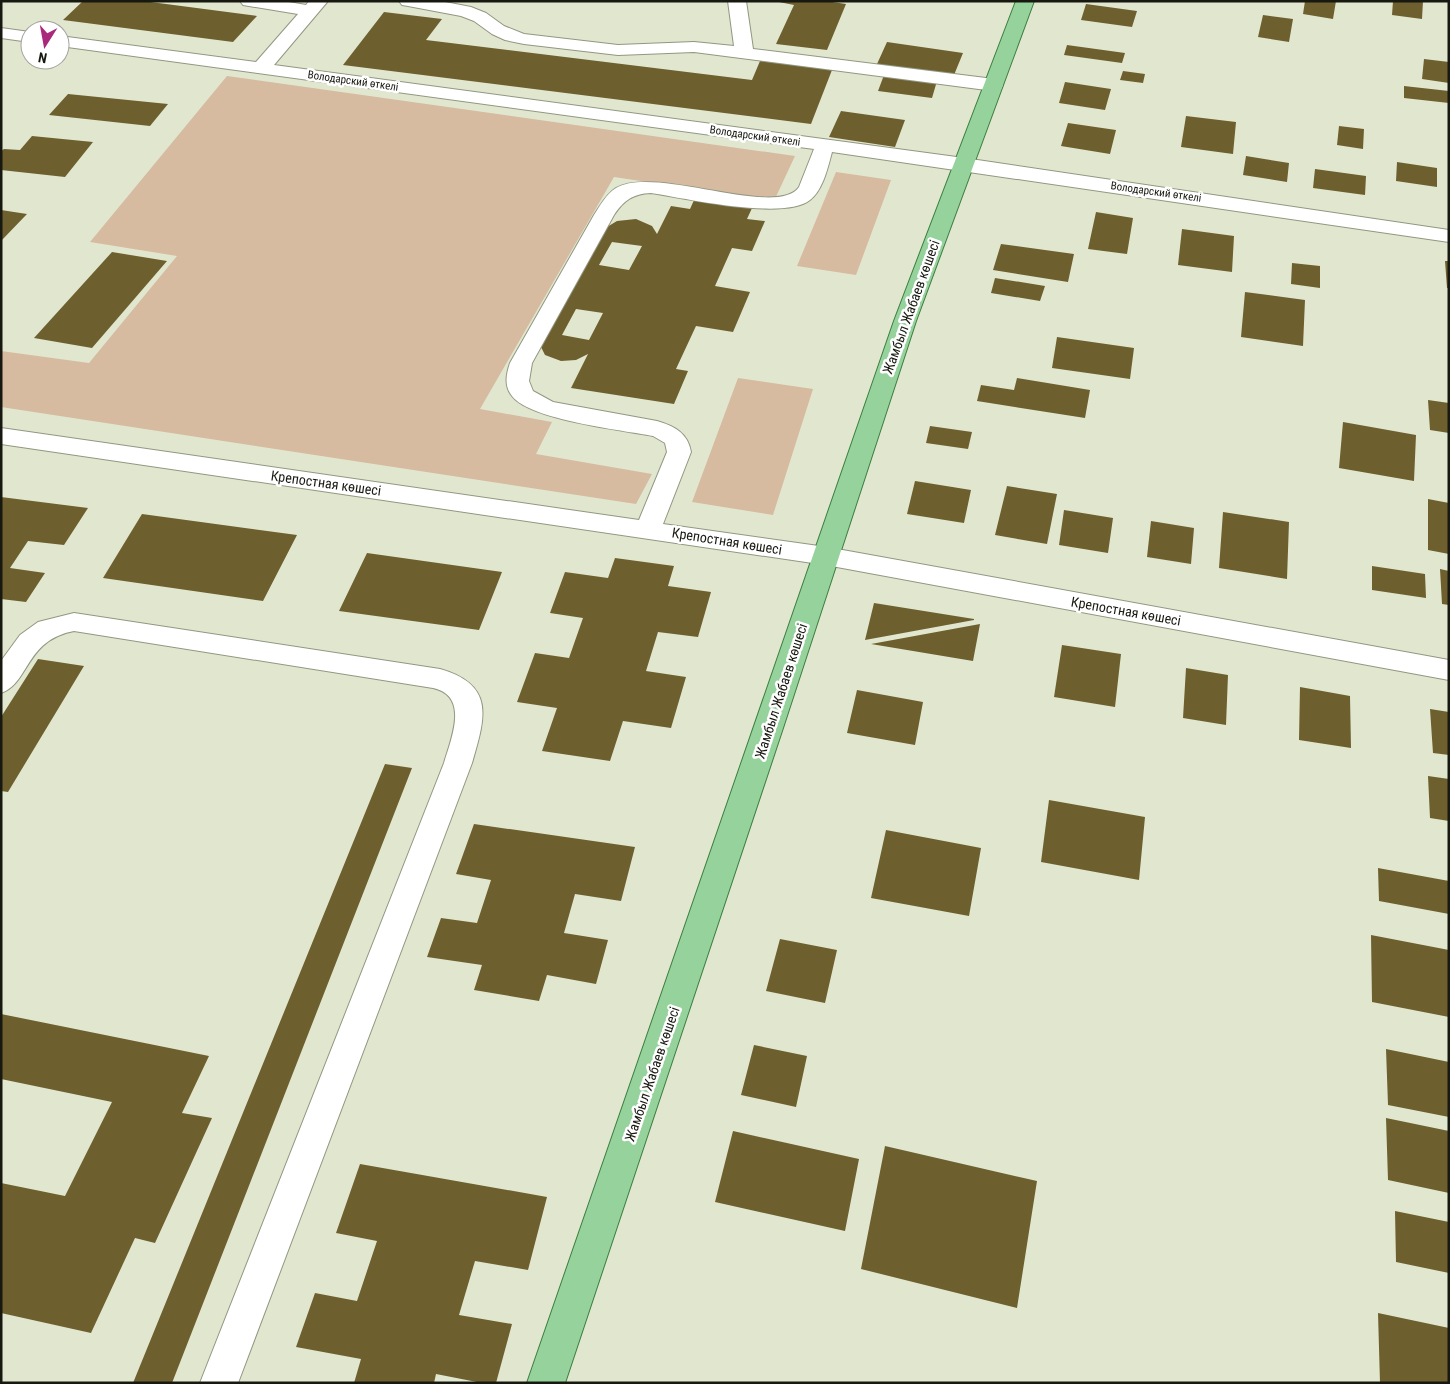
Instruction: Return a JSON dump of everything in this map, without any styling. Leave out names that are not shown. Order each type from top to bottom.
[{"type":"main road","name":"Жамбыл Жабаев көшесі","points":[[546,1383],[905,321],[1024,1]]},
{"type":"street","points":[[249,1],[315,6]]},
{"type":"street","points":[[408,1],[466,10],[480,16],[498,30],[524,39],[618,50],[694,47],[994,85]]},
{"type":"street","points":[[737,1],[744,53]]},
{"type":"street","points":[[261,68],[315,6]]},
{"type":"street","points":[[1,33],[20,36]]},
{"type":"street","name":"Володарский өткелі","points":[[70,42],[964,164],[1449,236]]},
{"type":"street","points":[[648,529],[679,452],[675,439],[657,428],[547,408],[530,400],[518,390],[516,378],[521,363],[608,207],[619,194],[638,187],[651,187],[766,203],[795,201],[804,196],[825,145]]},
{"type":"street","name":"Крепостная көшесі","points":[[1,436],[826,556],[1449,670]]},
{"type":"street","points":[[1,683],[39,632],[50,626],[74,622],[423,676],[449,682],[459,688],[470,703],[469,720],[458,763],[219,1383]]},
{"type":"shaded area","points":[[227,76],[795,156],[774,201],[614,177],[480,409],[552,422],[536,454],[652,474],[636,504],[1,407],[1,351],[89,363],[177,256],[90,242]]},
{"type":"shaded area","points":[[836,172],[891,180],[856,275],[797,266]]},
{"type":"shaded area","points":[[738,378],[813,389],[773,515],[692,502]]},
{"type":"building","points":[[83,1],[143,1],[257,16],[233,42],[63,20]]},
{"type":"building","points":[[774,1],[826,1],[846,4],[827,50],[776,44],[794,5]]},
{"type":"building","points":[[1305,1],[1336,1],[1333,19],[1303,14]]},
{"type":"building","points":[[1393,1],[1423,1],[1422,19],[1392,15]]},
{"type":"building","points":[[1086,4],[1137,11],[1132,27],[1081,20]]},
{"type":"building","points":[[384,12],[442,19],[426,40],[752,80],[760,61],[832,70],[811,124],[343,65]]},
{"type":"building","points":[[1263,15],[1293,19],[1289,42],[1258,37]]},
{"type":"building","points":[[887,42],[963,53],[954,75],[877,64]]},
{"type":"building","points":[[1067,45],[1125,53],[1122,63],[1064,55]]},
{"type":"building","points":[[1424,59],[1449,62],[1449,83],[1422,79]]},
{"type":"building","points":[[1123,71],[1145,74],[1143,83],[1120,80]]},
{"type":"building","points":[[884,75],[937,81],[932,98],[878,91]]},
{"type":"building","points":[[1065,82],[1111,89],[1105,110],[1059,103]]},
{"type":"building","points":[[1404,86],[1449,91],[1449,103],[1404,98]]},
{"type":"building","points":[[68,94],[168,104],[150,126],[49,115]]},
{"type":"building","points":[[841,111],[905,120],[895,147],[829,137]]},
{"type":"building","points":[[1186,116],[1236,122],[1233,154],[1181,147]]},
{"type":"building","points":[[1068,123],[1116,130],[1110,154],[1061,146]]},
{"type":"building","points":[[1339,126],[1364,129],[1363,149],[1337,145]]},
{"type":"building","points":[[32,136],[93,142],[65,177],[1,170],[1,151],[4,149],[20,150]]},
{"type":"building","points":[[1246,156],[1289,163],[1287,182],[1243,175]]},
{"type":"building","points":[[1397,162],[1437,168],[1437,187],[1396,181]]},
{"type":"building","points":[[1315,169],[1366,176],[1365,195],[1313,188]]},
{"type":"building","points":[[695,198],[753,206],[747,219],[765,221],[752,251],[732,248],[715,286],[750,292],[733,332],[696,326],[676,369],[688,371],[674,404],[571,388],[588,354],[576,360],[561,361],[545,355],[541,347],[607,227],[617,221],[636,219],[652,226],[657,234],[671,206],[690,209]],"holes":[[[612,242],[642,246],[629,270],[599,265]],[[576,309],[603,313],[589,340],[562,335]]]},
{"type":"building","points":[[1,210],[27,214],[1,241]]},
{"type":"building","points":[[1096,212],[1133,218],[1127,254],[1088,249]]},
{"type":"building","points":[[1182,229],[1234,236],[1232,272],[1178,265]]},
{"type":"building","points":[[1001,244],[1074,254],[1068,282],[993,270]]},
{"type":"building","points":[[112,252],[167,261],[92,348],[34,338]]},
{"type":"building","points":[[1445,261],[1449,261],[1449,288],[1447,288]]},
{"type":"building","points":[[1292,263],[1320,266],[1320,288],[1291,284]]},
{"type":"building","points":[[995,278],[1045,286],[1040,301],[991,293]]},
{"type":"building","points":[[1245,292],[1305,300],[1303,346],[1241,337]]},
{"type":"building","points":[[1057,337],[1134,348],[1130,379],[1052,368]]},
{"type":"building","points":[[1017,378],[1090,390],[1085,418],[977,401],[981,385],[1014,390]]},
{"type":"building","points":[[1428,400],[1449,403],[1449,433],[1430,430]]},
{"type":"building","points":[[1343,422],[1416,435],[1414,481],[1339,468]]},
{"type":"building","points":[[930,426],[972,432],[968,449],[926,443]]},
{"type":"building","points":[[915,481],[971,490],[964,523],[907,514]]},
{"type":"building","points":[[1007,486],[1057,494],[1047,544],[995,535]]},
{"type":"building","points":[[1,497],[88,508],[64,545],[28,541],[10,568],[45,573],[26,602],[1,599]]},
{"type":"building","points":[[1428,499],[1449,503],[1449,554],[1428,550]]},
{"type":"building","points":[[1064,510],[1113,518],[1108,553],[1059,545]]},
{"type":"building","points":[[1223,512],[1289,522],[1287,579],[1219,568]]},
{"type":"building","points":[[142,514],[297,535],[263,601],[103,578]]},
{"type":"building","points":[[1151,521],[1194,528],[1191,564],[1147,557]]},
{"type":"building","points":[[367,553],[502,572],[479,630],[339,611]]},
{"type":"building","points":[[615,558],[674,566],[668,586],[711,592],[698,637],[658,632],[646,671],[686,677],[671,728],[623,721],[610,761],[542,751],[557,708],[517,702],[535,653],[569,658],[583,618],[550,613],[565,572],[608,578]]},
{"type":"building","points":[[1372,566],[1425,574],[1426,598],[1372,590]]},
{"type":"building","points":[[1440,569],[1449,571],[1449,605],[1442,604]]},
{"type":"building","points":[[874,603],[974,619],[974,620],[865,640]]},
{"type":"building","points":[[980,624],[973,661],[871,644]]},
{"type":"building","points":[[1062,645],[1121,654],[1115,707],[1054,697]]},
{"type":"building","points":[[38,659],[84,666],[8,792],[1,791],[1,717]]},
{"type":"building","points":[[1186,668],[1228,675],[1226,725],[1183,718]]},
{"type":"building","points":[[1300,687],[1350,696],[1351,748],[1299,740]]},
{"type":"building","points":[[857,690],[923,702],[915,745],[847,733]]},
{"type":"building","points":[[1430,709],[1449,712],[1449,755],[1433,753]]},
{"type":"building","points":[[385,764],[412,768],[172,1383],[133,1383]]},
{"type":"building","points":[[1428,776],[1449,779],[1449,821],[1430,818]]},
{"type":"building","points":[[1049,800],[1145,817],[1139,880],[1041,862]]},
{"type":"building","points":[[474,824],[635,847],[621,901],[575,894],[564,933],[608,940],[596,984],[547,975],[539,1001],[474,990],[482,965],[427,957],[441,918],[477,923],[491,880],[456,874]]},
{"type":"building","points":[[886,830],[981,848],[969,916],[871,898]]},
{"type":"building","points":[[1378,868],[1449,881],[1449,914],[1379,901]]},
{"type":"building","points":[[1371,935],[1449,950],[1449,1017],[1372,1002]]},
{"type":"building","points":[[780,939],[837,950],[825,1003],[766,991]]},
{"type":"building","points":[[1,1014],[209,1056],[182,1113],[212,1118],[155,1243],[135,1238],[91,1333],[1,1313],[1,1183],[65,1196],[112,1102],[1,1079]]},
{"type":"building","points":[[754,1045],[807,1056],[796,1107],[741,1095]]},
{"type":"building","points":[[1386,1049],[1449,1062],[1449,1117],[1388,1105]]},
{"type":"building","points":[[1386,1118],[1449,1131],[1449,1193],[1388,1180]]},
{"type":"building","points":[[733,1131],[859,1159],[845,1231],[715,1202]]},
{"type":"building","points":[[885,1146],[1037,1181],[1017,1308],[861,1269]]},
{"type":"building","points":[[360,1164],[547,1197],[528,1270],[475,1261],[459,1315],[512,1324],[496,1383],[482,1383],[436,1374],[434,1383],[354,1383],[361,1359],[296,1347],[315,1293],[357,1301],[377,1241],[336,1233]]},
{"type":"building","points":[[1395,1211],[1449,1222],[1449,1273],[1396,1262]]},
{"type":"building","points":[[1378,1313],[1449,1328],[1449,1383],[1380,1383]]}]
